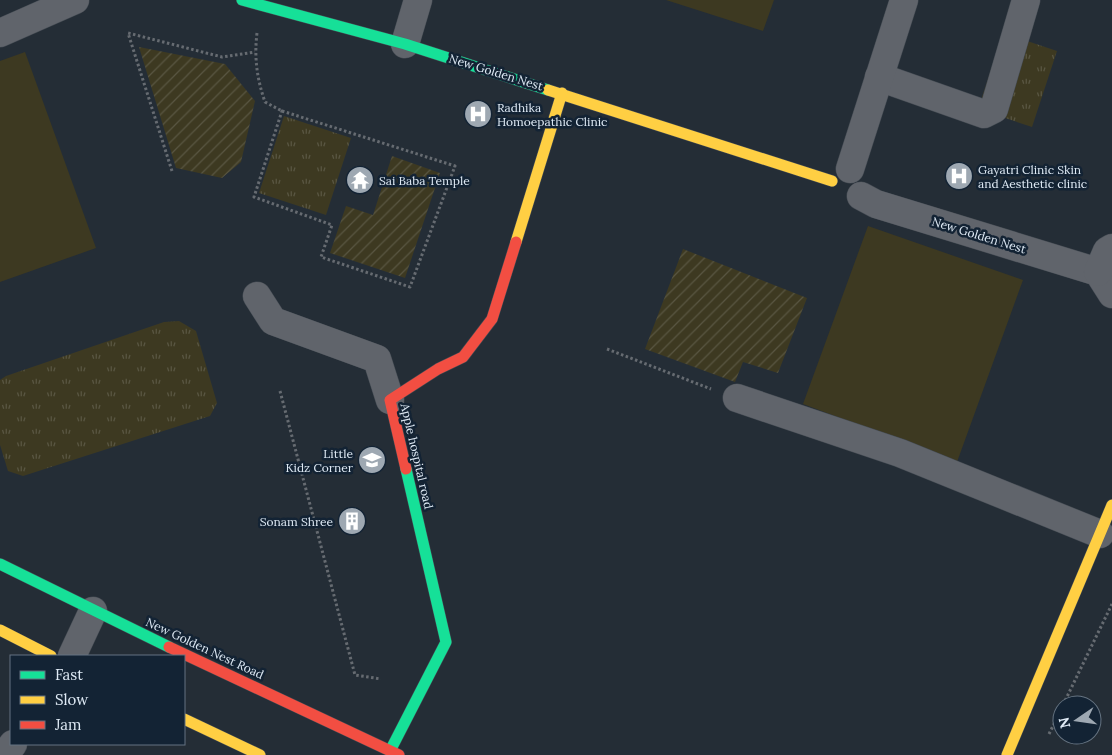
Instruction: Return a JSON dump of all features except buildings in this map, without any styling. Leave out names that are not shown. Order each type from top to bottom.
[{"type":"street","points":[[0,32],[75,0]]},
{"type":"street","name":"New Golden Nest","points":[[242,0],[405,44],[562,93],[841,175],[833,192],[840,200],[851,202],[861,196],[876,204],[1108,260]]},
{"type":"street","points":[[405,44],[418,0]]},
{"type":"street","points":[[841,175],[879,77],[904,0]]},
{"type":"street","points":[[879,77],[984,114],[994,109],[1026,0]]},
{"type":"street","name":"Apple hospital road","points":[[394,753],[446,642],[390,400],[438,368],[463,357],[492,319],[562,93]]},
{"type":"street","points":[[257,296],[273,321],[377,359],[390,400]]},
{"type":"street","points":[[726,394],[900,453],[1100,534]]},
{"type":"street","points":[[1007,755],[1112,505]]},
{"type":"street","name":"New Golden Nest Road","points":[[0,564],[93,611],[394,753]]},
{"type":"street","points":[[72,655],[93,611]]},
{"type":"street","points":[[0,630],[49,655]]},
{"type":"street","points":[[185,719],[260,755]]},
{"type":"path","points":[[258,27],[255,52],[258,83],[266,102],[282,111],[454,166],[410,287],[321,257],[332,224],[254,197],[282,111]]},
{"type":"path","points":[[172,171],[128,32],[222,57],[255,52]]},
{"type":"path","points":[[607,349],[726,394]]},
{"type":"path","points":[[280,390],[355,675],[381,679]]},
{"type":"path","points":[[1068,695],[1112,604]]},
{"type":"path","points":[[1047,739],[1052,729]]},
{"type":"green space","points":[[666,0],[774,0],[763,31]]},
{"type":"green space","points":[[1003,33],[1057,51],[1032,127],[978,109]]},
{"type":"green space","points":[[139,47],[225,64],[255,101],[241,162],[222,178],[176,168]]},
{"type":"green space","points":[[25,52],[96,248],[0,282],[0,61]]},
{"type":"green space","points":[[284,116],[351,138],[326,215],[259,193]]},
{"type":"green space","points":[[392,156],[440,173],[405,278],[330,253],[346,206],[373,215]]},
{"type":"green space","points":[[868,226],[1023,280],[957,462],[803,404]]},
{"type":"green space","points":[[683,249],[807,298],[778,373],[743,362],[735,382],[645,349]]},
{"type":"green space","points":[[179,321],[196,331],[217,403],[210,416],[23,476],[8,471],[0,445],[0,380],[6,376],[164,322]]},
{"type":"traffic: fast","points":[[242,0],[405,44],[548,90]]},
{"type":"traffic: fast","points":[[390,751],[446,642],[406,469]]},
{"type":"traffic: fast","points":[[0,564],[169,647]]},
{"type":"traffic: slow","points":[[548,90],[832,181]]},
{"type":"traffic: slow","points":[[516,242],[562,93]]},
{"type":"traffic: slow","points":[[1007,755],[1112,505]]},
{"type":"traffic: slow","points":[[0,630],[49,655]]},
{"type":"traffic: slow","points":[[185,719],[260,755]]},
{"type":"traffic: jam","points":[[406,469],[390,400],[438,369],[463,357],[492,319],[516,242]]},
{"type":"traffic: jam","points":[[169,647],[399,755]]},
{"type":"place","name":"Radhika Homoepathic Clinic","points":[[478,114]]},
{"type":"place","name":"Gayatri Clinic Skin and Aesthetic clinic","points":[[959,176]]},
{"type":"place","name":"Sai Baba Temple","points":[[360,180]]},
{"type":"place","name":"Little Kidz Corner","points":[[372,460]]},
{"type":"place","name":"Sonam Shree","points":[[352,521]]}]
